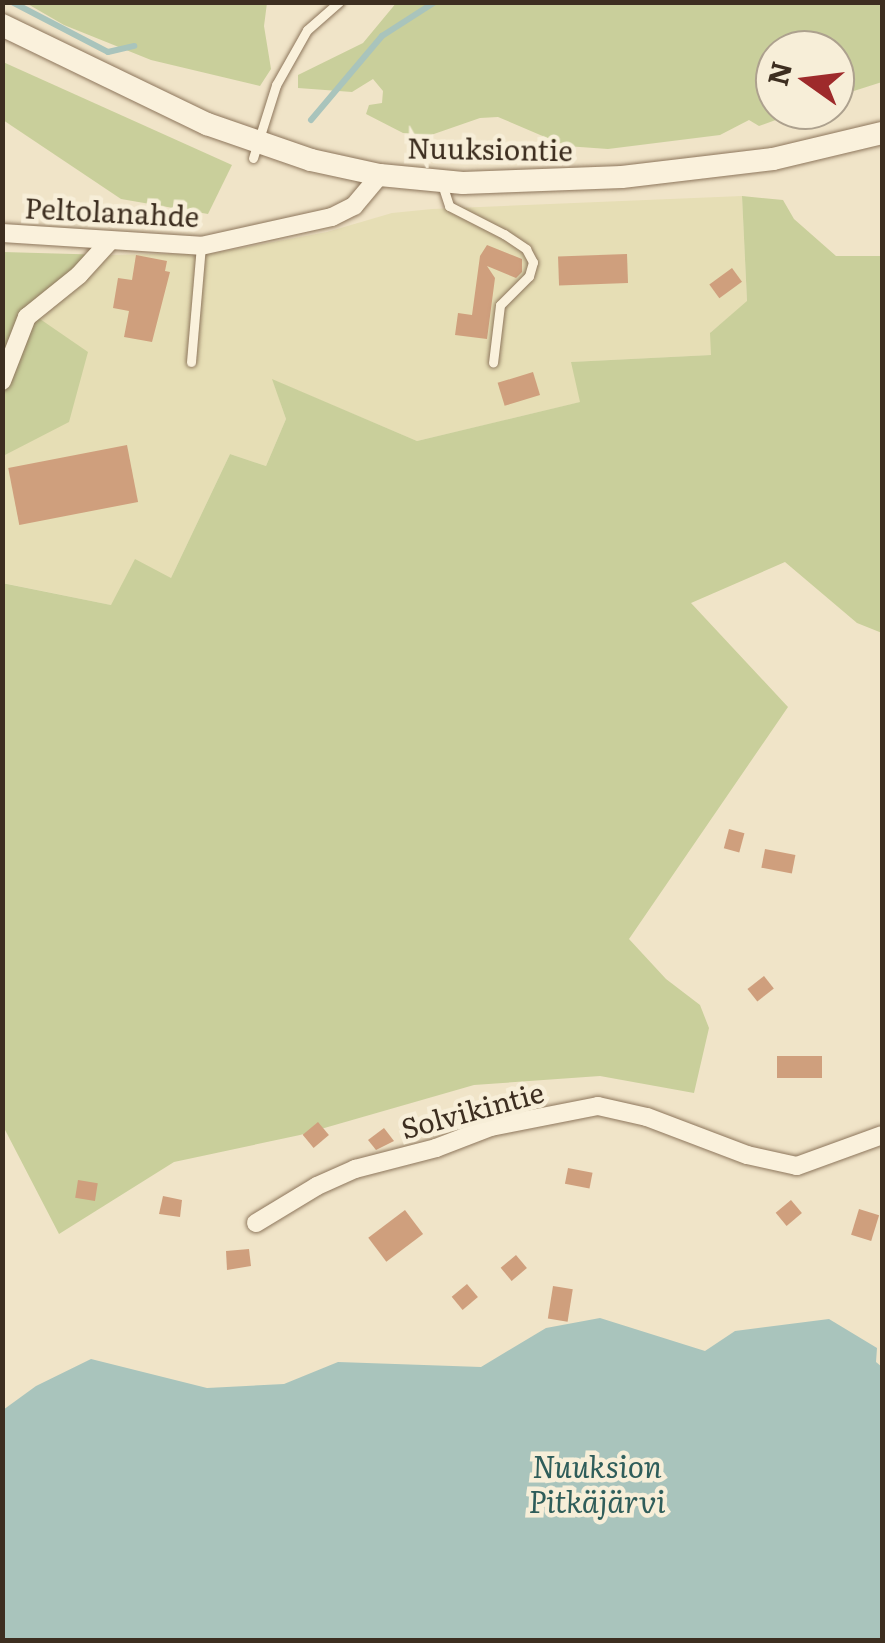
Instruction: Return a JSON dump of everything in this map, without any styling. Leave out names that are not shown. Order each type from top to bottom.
[{"type":"street","name":"Nuuksiontie","points":[[2,25],[255,150],[380,175],[442,182],[566,181],[711,169],[882,133]]},
{"type":"street","name":"Peltolanahde","points":[[2,234],[201,246],[332,217],[354,206],[380,175]]},
{"type":"street","points":[[2,380],[28,317],[79,275],[109,242]]},
{"type":"street","name":"Solvikintie","points":[[256,1224],[317,1186],[354,1169],[436,1148],[491,1127],[598,1106],[647,1118],[747,1155],[797,1166],[882,1135]]},
{"type":"lane","points":[[255,150],[276,85],[307,30],[340,2]]},
{"type":"lane","points":[[442,182],[448,206],[504,234],[526,250],[533,262],[530,276],[500,305],[494,362]]},
{"type":"lane","points":[[191,362],[201,246]]},
{"type":"shaded area","points":[[742,196],[747,302],[711,332],[711,355],[572,362],[581,402],[417,441],[273,380],[286,419],[266,466],[230,454],[171,578],[111,605],[3,583],[2,456],[20,446],[40,320],[109,255],[214,253],[327,232],[392,213],[432,209]]},
{"type":"green space","points":[[397,2],[882,3],[882,82],[855,91],[855,30],[755,30],[755,124],[749,120],[720,135],[608,149],[566,146],[498,117],[480,118],[431,135],[403,133],[366,114],[369,105],[382,103],[383,91],[373,79],[352,92],[298,88],[298,75],[363,43]]},
{"type":"green space","points":[[26,3],[267,3],[264,26],[271,69],[260,86],[151,60],[64,25]]},
{"type":"green space","points":[[3,62],[232,165],[208,214],[121,199],[3,120]]},
{"type":"green space","points":[[742,196],[783,200],[794,219],[836,256],[882,256],[882,633],[857,623],[785,562],[691,603],[788,707],[629,939],[666,979],[700,1005],[709,1028],[694,1093],[600,1076],[474,1085],[300,1135],[174,1162],[59,1234],[3,1126],[2,583],[111,605],[135,559],[171,578],[230,454],[266,466],[286,419],[272,379],[417,441],[580,402],[571,362],[711,355],[710,333],[747,301]]},
{"type":"green space","points":[[3,252],[109,255],[40,319],[88,352],[69,422],[3,456]]},
{"type":"water","name":"Nuuksion Pitkäjärvi","points":[[600,1318],[705,1351],[735,1331],[829,1319],[877,1348],[876,1362],[882,1367],[882,1640],[3,1640],[3,1410],[36,1386],[91,1359],[207,1388],[284,1384],[338,1362],[481,1367],[546,1328]]},
{"type":"building","points":[[487,245],[522,259],[522,272],[516,278],[487,266],[495,278],[487,339],[455,335],[458,313],[472,315],[480,256]]},
{"type":"building","points":[[627,254],[628,283],[559,285],[558,256]]},
{"type":"building","points":[[136,255],[167,261],[165,271],[170,272],[152,342],[124,337],[129,311],[113,308],[118,278],[132,280]]},
{"type":"building","points":[[732,268],[742,282],[719,298],[709,284]]},
{"type":"building","points":[[533,372],[540,395],[505,406],[498,383]]},
{"type":"building","points":[[127,445],[138,502],[19,525],[8,468]]},
{"type":"building","points":[[729,829],[744,833],[739,852],[724,848]]},
{"type":"building","points":[[765,849],[795,855],[792,874],[761,868]]},
{"type":"building","points":[[764,976],[774,989],[757,1002],[747,989]]},
{"type":"building","points":[[777,1056],[822,1056],[822,1078],[777,1078]]},
{"type":"building","points":[[318,1122],[329,1135],[314,1148],[303,1135]]},
{"type":"building","points":[[384,1128],[394,1141],[376,1150],[368,1140]]},
{"type":"building","points":[[568,1168],[593,1173],[589,1188],[565,1184]]},
{"type":"building","points":[[78,1180],[98,1183],[95,1201],[75,1198]]},
{"type":"building","points":[[163,1196],[182,1200],[180,1217],[159,1214]]},
{"type":"building","points":[[791,1200],[802,1213],[787,1226],[776,1213]]},
{"type":"building","points":[[859,1209],[879,1215],[871,1241],[851,1235]]},
{"type":"building","points":[[405,1210],[423,1234],[386,1262],[368,1238]]},
{"type":"building","points":[[249,1249],[251,1266],[227,1270],[226,1251]]},
{"type":"building","points":[[516,1255],[527,1268],[512,1281],[501,1268]]},
{"type":"building","points":[[467,1284],[478,1297],[463,1310],[452,1297]]},
{"type":"building","points":[[553,1286],[573,1289],[568,1322],[548,1319]]},
{"type":"waterway","points":[[12,2],[108,52],[134,46]]},
{"type":"waterway","points":[[311,120],[382,36],[435,2]]}]
